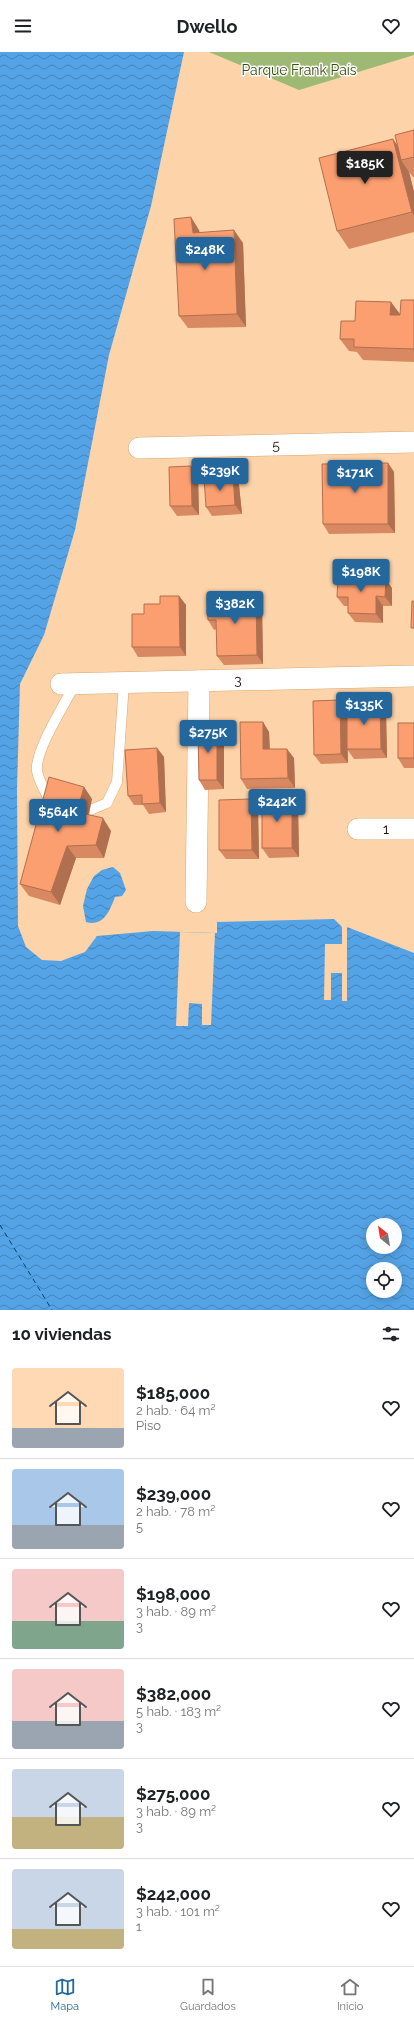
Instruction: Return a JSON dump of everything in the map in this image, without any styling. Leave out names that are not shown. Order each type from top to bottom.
[{"type":"street","name":"5","points":[[139,448],[414,442]]},
{"type":"street","name":"3","points":[[68,684],[414,676]]},
{"type":"street","points":[[196,902],[199,682]]},
{"type":"street","name":"1","points":[[358,829],[414,829]]},
{"type":"lane","points":[[88,811],[107,803],[117,782],[124,683]]},
{"type":"lane","points":[[49,799],[42,786],[37,769],[43,745],[68,684]]},
{"type":"green space","name":"Parque Frank País","points":[[209,52],[414,52],[414,55],[299,90]]},
{"type":"water","points":[[0,52],[184,52],[151,206],[109,355],[75,530],[44,635],[20,684],[17,788],[18,926],[26,947],[42,960],[61,961],[85,952],[97,936],[153,931],[217,933],[217,922],[334,919],[342,927],[347,927],[414,953],[414,1310],[0,1310]]},
{"type":"water","points":[[113,867],[120,873],[126,890],[122,896],[115,897],[111,907],[102,920],[92,923],[86,922],[83,906],[87,889],[94,876],[102,870]]},
{"type":"pier","points":[[342,927],[347,927],[347,1001],[342,1001],[342,973],[331,973],[331,1000],[324,1000],[325,944],[342,944]]},
{"type":"pier","points":[[180,932],[215,933],[211,1025],[202,1025],[202,1004],[189,1003],[188,1026],[176,1026]]},
{"type":"building","points":[[414,130],[414,157],[401,160],[395,135]]},
{"type":"building","points":[[393,139],[412,212],[337,231],[319,158]]},
{"type":"building","points":[[191,217],[193,233],[234,230],[237,314],[179,316],[174,219]]},
{"type":"building","points":[[401,300],[414,300],[414,349],[354,347],[354,339],[340,339],[341,321],[355,321],[356,301],[391,302],[390,315],[400,315]]},
{"type":"building","points":[[388,463],[388,524],[323,524],[322,464]]},
{"type":"building","points":[[191,466],[192,506],[170,506],[169,467]]},
{"type":"building","points":[[233,476],[235,505],[206,507],[204,478]]},
{"type":"building","points":[[338,577],[386,579],[385,597],[376,596],[376,614],[348,613],[348,597],[337,597]]},
{"type":"building","points":[[160,596],[179,596],[180,647],[132,647],[132,614],[144,614],[144,604],[160,604]]},
{"type":"building","points":[[256,596],[257,655],[217,656],[216,620],[208,620],[207,597]]},
{"type":"building","points":[[412,601],[414,601],[414,628],[411,628]]},
{"type":"building","points":[[340,700],[341,754],[314,755],[313,701]]},
{"type":"building","points":[[380,702],[381,749],[347,749],[347,703]]},
{"type":"building","points":[[240,722],[263,722],[263,749],[287,749],[288,778],[241,779]]},
{"type":"building","points":[[398,723],[414,723],[414,758],[398,758]]},
{"type":"building","points":[[198,729],[217,729],[217,780],[199,780]]},
{"type":"building","points":[[157,748],[160,803],[142,804],[142,795],[128,796],[125,750]]},
{"type":"building","points":[[49,777],[84,787],[77,812],[103,818],[96,845],[67,846],[51,892],[20,884]]},
{"type":"building","points":[[262,798],[292,798],[292,848],[262,848]]},
{"type":"building","points":[[251,799],[252,850],[219,850],[219,800]]},
{"type":"ferry route","points":[[0,1225],[52,1310]]}]
